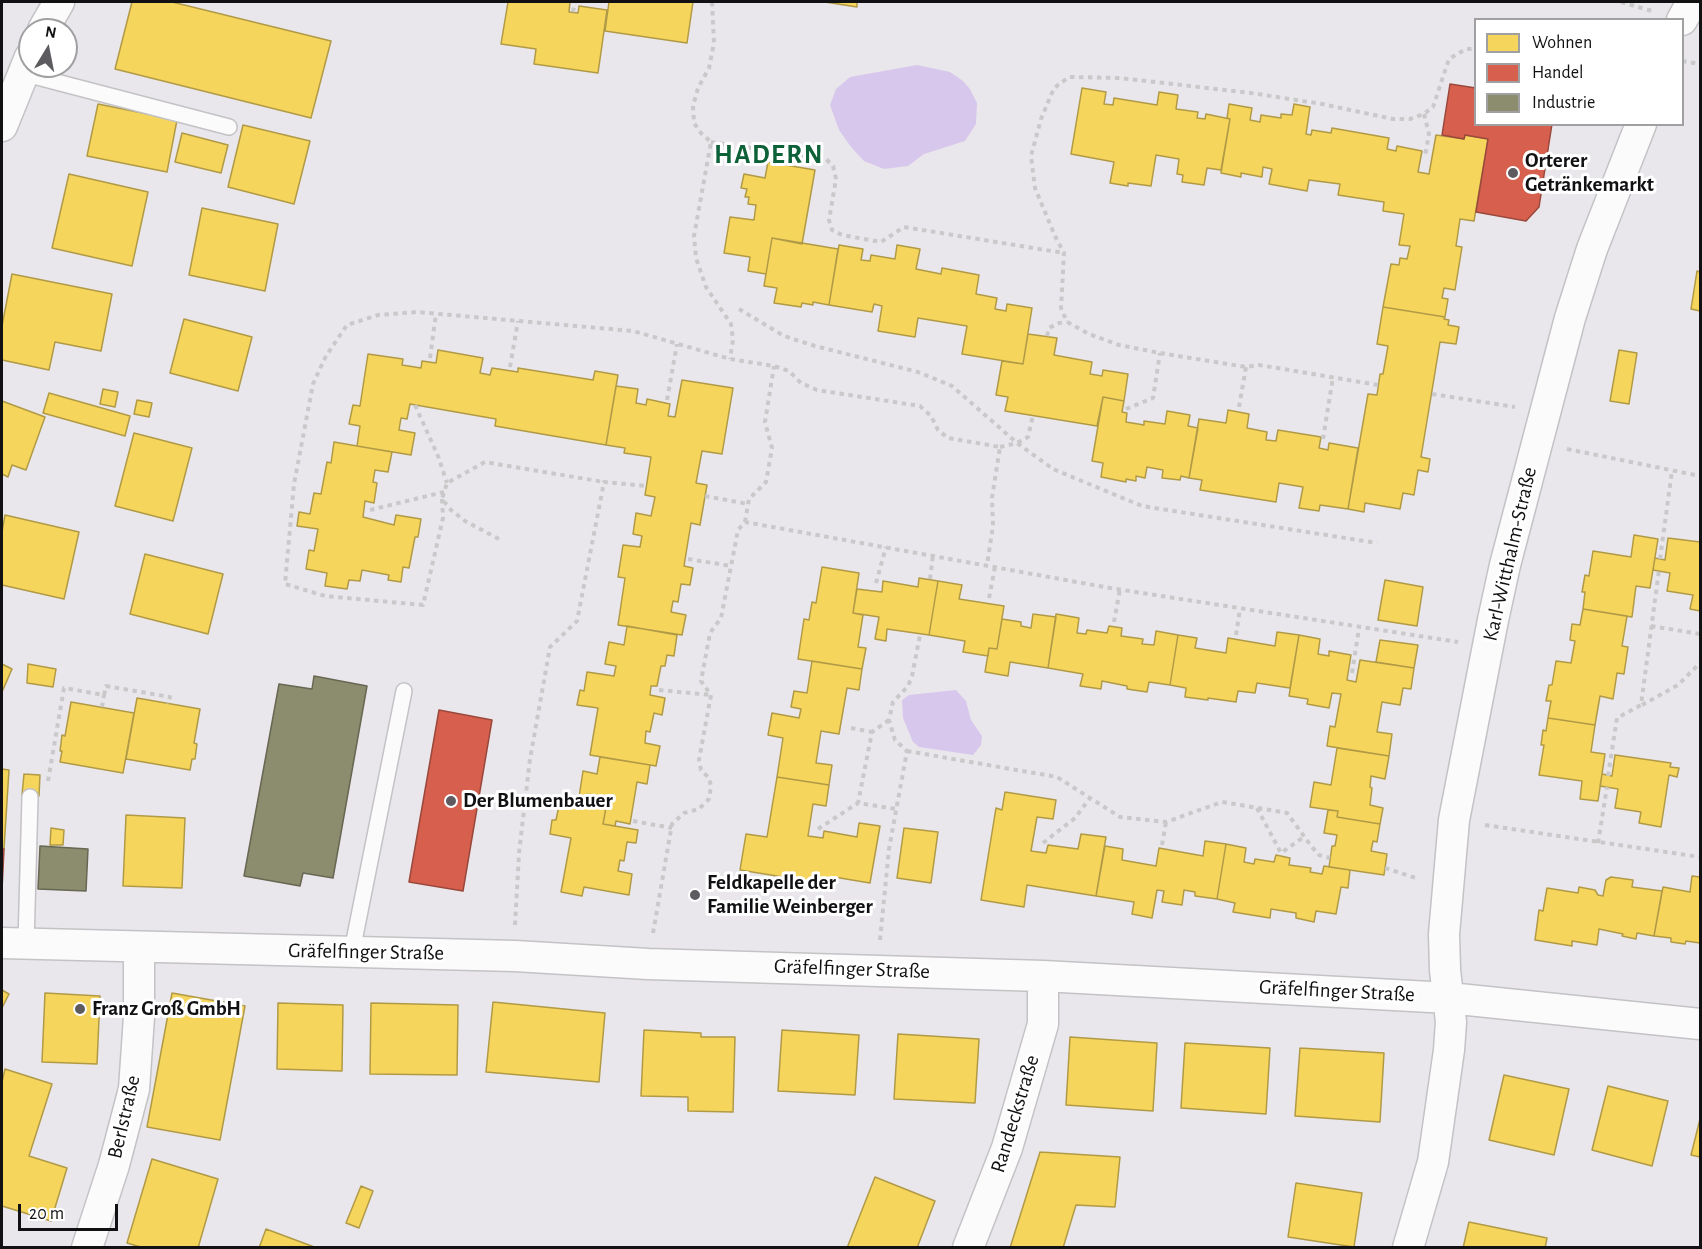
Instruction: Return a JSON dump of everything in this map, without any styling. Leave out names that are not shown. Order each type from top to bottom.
[{"type":"street","points":[[50,18],[59,2]]},
{"type":"street","points":[[1668,16],[1692,2]]},
{"type":"street","points":[[2,126],[21,78]]},
{"type":"street","name":"Karl-Witthalm-Straße","points":[[1408,1248],[1433,1162],[1449,1050],[1451,1022],[1445,970],[1444,934],[1454,820],[1488,647],[1505,565],[1570,318],[1592,249],[1640,126]]},
{"type":"street","name":"Gräfelfinger Straße","points":[[14,943],[514,956],[648,964],[1043,976],[1449,998],[1701,1024]]},
{"type":"street","name":"Berlstraße","points":[[87,1248],[114,1165],[134,1089],[139,1017],[139,948]]},
{"type":"street","name":"Randeckstraße","points":[[968,1248],[1006,1148],[1042,1024],[1043,976]]},
{"type":"lane","points":[[69,78],[230,127]]},
{"type":"lane","points":[[352,951],[404,691]]},
{"type":"lane","points":[[14,943],[30,799]]},
{"type":"path","points":[[573,12],[575,2]]},
{"type":"path","points":[[712,2],[714,44],[709,68],[698,88],[693,106],[694,123],[711,142],[826,159],[833,166],[836,179],[829,220],[832,230],[842,235],[881,242],[904,227],[1064,254]]},
{"type":"path","points":[[1621,2],[1668,16]]},
{"type":"path","points":[[1067,322],[1062,308],[1064,254],[1035,188],[1031,156],[1041,119],[1054,88],[1069,77],[1120,78],[1251,93],[1322,104],[1394,119],[1410,119],[1424,114],[1433,107],[1449,59],[1466,49],[1474,49]]},
{"type":"path","points":[[1684,61],[1701,64]]},
{"type":"path","points":[[1424,114],[1429,134],[1425,156]]},
{"type":"path","points":[[711,142],[694,236],[696,258],[706,286],[731,324],[733,340],[730,359]]},
{"type":"path","points":[[739,309],[784,336],[918,372],[952,386],[1017,443],[1053,470],[1142,506],[1377,543]]},
{"type":"path","points":[[415,405],[438,456],[447,483],[442,499],[443,519],[423,605],[325,596],[285,584],[294,484],[313,384],[326,356],[347,325],[378,315],[417,312],[633,331],[730,359],[774,366],[789,371],[801,382],[817,390],[920,406],[931,416],[938,430],[948,438],[1000,447],[1017,443],[1028,437],[1033,415]]},
{"type":"path","points":[[430,358],[436,314]]},
{"type":"path","points":[[510,367],[518,321]]},
{"type":"path","points":[[1047,336],[1049,328],[1067,322],[1089,334],[1119,345],[1246,367],[1259,365],[1378,385]]},
{"type":"path","points":[[667,400],[677,344]]},
{"type":"path","points":[[1126,409],[1153,398],[1160,353]]},
{"type":"path","points":[[648,964],[672,824],[684,813],[699,809],[709,799],[711,786],[709,778],[701,770],[699,760],[711,695],[700,681],[710,633],[721,618],[738,530],[745,522],[749,500],[766,482],[772,448],[765,423],[774,366]]},
{"type":"path","points":[[1239,407],[1246,367]]},
{"type":"path","points":[[1323,440],[1333,377]]},
{"type":"path","points":[[1432,394],[1546,412]]},
{"type":"path","points":[[1537,443],[1701,476]]},
{"type":"path","points":[[987,565],[993,526],[992,498],[1000,447]]},
{"type":"path","points":[[447,483],[485,462],[604,482],[646,486]]},
{"type":"path","points":[[1660,560],[1672,471]]},
{"type":"path","points":[[514,956],[519,853],[530,759],[550,647],[577,621],[604,482]]},
{"type":"path","points":[[370,510],[444,492]]},
{"type":"path","points":[[705,496],[748,504]]},
{"type":"path","points":[[442,499],[465,521],[499,539]]},
{"type":"path","points":[[745,522],[1120,589],[1488,647]]},
{"type":"path","points":[[876,583],[886,547]]},
{"type":"path","points":[[930,579],[933,555]]},
{"type":"path","points":[[688,559],[731,566]]},
{"type":"path","points":[[989,598],[995,567]]},
{"type":"path","points":[[1641,705],[1659,570]]},
{"type":"path","points":[[1114,622],[1120,589]]},
{"type":"path","points":[[1236,635],[1240,609]]},
{"type":"path","points":[[1651,626],[1701,633]]},
{"type":"path","points":[[1352,673],[1359,628]]},
{"type":"path","points":[[920,635],[912,676],[908,686],[894,702],[889,720],[895,740],[907,752],[1057,777],[1120,817],[1166,822],[1222,802],[1287,813],[1319,855],[1330,858]]},
{"type":"path","points":[[1608,776],[1617,718],[1678,685],[1701,663]]},
{"type":"path","points":[[102,707],[106,686],[170,697],[168,704]]},
{"type":"path","points":[[30,799],[44,801],[64,688],[104,695]]},
{"type":"path","points":[[659,690],[711,695]]},
{"type":"path","points":[[858,803],[872,732],[889,720]]},
{"type":"path","points":[[851,728],[872,732]]},
{"type":"path","points":[[876,970],[886,894],[889,849],[907,752]]},
{"type":"path","points":[[1598,843],[1607,787]]},
{"type":"path","points":[[1043,843],[1075,818],[1090,798]]},
{"type":"path","points":[[818,829],[858,803],[896,810]]},
{"type":"path","points":[[1257,807],[1281,853],[1305,836]]},
{"type":"path","points":[[1454,820],[1701,857]]},
{"type":"path","points":[[633,821],[672,828]]},
{"type":"path","points":[[1162,844],[1166,822]]},
{"type":"path","points":[[1385,868],[1410,876]]},
{"type":"shaded area","points":[[917,65],[950,72],[963,81],[977,103],[976,124],[965,141],[924,154],[908,166],[884,169],[864,161],[839,130],[830,105],[836,89],[850,77]]},
{"type":"shaded area","points":[[956,690],[966,701],[971,720],[982,736],[981,745],[973,755],[919,747],[913,742],[903,718],[902,700],[909,695]]},
{"type":"building: Wohnen","points":[[132,2],[172,2],[331,41],[311,118],[115,69]]},
{"type":"building: Wohnen","points":[[508,2],[570,2],[569,12],[578,13],[579,6],[607,10],[598,73],[534,64],[536,49],[501,44]]},
{"type":"building: Wohnen","points":[[609,2],[693,2],[687,43],[605,31]]},
{"type":"building: Wohnen","points":[[825,2],[857,2],[857,7]]},
{"type":"building: Wohnen","points":[[1082,88],[1106,92],[1104,104],[1113,105],[1114,98],[1157,105],[1159,92],[1178,95],[1176,109],[1198,112],[1197,118],[1205,119],[1206,114],[1230,119],[1221,170],[1207,168],[1204,185],[1182,182],[1183,175],[1177,174],[1179,159],[1156,155],[1151,186],[1110,183],[1114,162],[1071,154]]},
{"type":"building: Wohnen","points":[[98,104],[177,120],[167,172],[87,156]]},
{"type":"building: Wohnen","points":[[1229,104],[1252,108],[1250,120],[1260,122],[1261,115],[1281,118],[1281,114],[1292,115],[1294,104],[1310,107],[1306,134],[1311,135],[1312,130],[1331,133],[1332,128],[1389,138],[1387,149],[1396,151],[1397,146],[1422,151],[1418,172],[1429,174],[1436,135],[1464,139],[1465,135],[1488,139],[1474,221],[1460,219],[1456,246],[1462,247],[1455,290],[1444,288],[1442,298],[1448,299],[1445,317],[1383,307],[1391,264],[1399,265],[1400,258],[1407,259],[1410,246],[1399,245],[1404,214],[1383,211],[1384,202],[1338,195],[1340,184],[1309,180],[1307,191],[1269,184],[1272,169],[1263,167],[1262,177],[1241,173],[1241,177],[1221,173],[1230,119],[1227,118]]},
{"type":"building: Wohnen","points":[[243,125],[310,141],[294,204],[228,187]]},
{"type":"building: Wohnen","points":[[182,133],[228,145],[221,173],[175,162]]},
{"type":"building: Wohnen","points":[[768,162],[815,170],[802,244],[772,238],[766,274],[748,271],[750,257],[724,253],[730,217],[754,220],[756,205],[748,204],[749,197],[745,197],[747,189],[741,188],[744,174],[765,178]]},
{"type":"building: Wohnen","points":[[69,174],[148,192],[132,266],[52,248]]},
{"type":"building: Wohnen","points":[[202,208],[278,224],[265,291],[189,275]]},
{"type":"building: Wohnen","points":[[772,238],[838,249],[829,305],[813,302],[813,305],[802,303],[801,307],[774,303],[777,288],[764,286]]},
{"type":"building: Wohnen","points":[[839,245],[863,249],[861,260],[870,261],[871,255],[895,259],[897,245],[920,249],[916,269],[941,274],[942,268],[979,275],[976,294],[997,298],[995,309],[1006,311],[1007,304],[1032,308],[1023,364],[962,354],[967,326],[918,318],[915,337],[878,331],[882,306],[874,304],[872,312],[829,305]]},
{"type":"building: Wohnen","points":[[1697,271],[1700,272],[1700,311],[1691,309]]},
{"type":"building: Wohnen","points":[[12,274],[112,294],[101,351],[55,342],[49,370],[2,360],[2,326]]},
{"type":"building: Wohnen","points":[[1383,307],[1445,317],[1444,319],[1449,320],[1448,325],[1459,327],[1456,344],[1440,342],[1421,457],[1430,459],[1428,472],[1418,470],[1414,495],[1403,493],[1400,509],[1365,503],[1364,512],[1348,509],[1368,394],[1377,395],[1388,346],[1377,344]]},
{"type":"building: Wohnen","points":[[184,319],[252,337],[238,391],[170,373]]},
{"type":"building: Wohnen","points":[[1028,334],[1057,338],[1054,355],[1092,362],[1090,374],[1102,376],[1103,370],[1128,374],[1124,401],[1103,397],[1097,426],[1005,411],[1008,397],[996,395],[1002,361],[1023,364]]},
{"type":"building: Wohnen","points":[[438,350],[483,358],[480,373],[490,375],[492,368],[518,372],[518,368],[593,380],[595,371],[618,375],[606,445],[495,426],[496,419],[410,404],[407,419],[401,418],[399,430],[415,433],[411,455],[357,446],[360,426],[349,424],[353,405],[360,406],[368,354],[403,359],[402,365],[421,368],[422,361],[436,363]]},
{"type":"building: Wohnen","points":[[1619,350],[1637,353],[1629,404],[1610,401]]},
{"type":"building: Wohnen","points":[[682,380],[733,388],[722,454],[702,451],[696,483],[707,485],[700,525],[691,523],[684,566],[693,568],[690,585],[681,584],[678,602],[673,601],[671,612],[686,615],[682,635],[618,625],[625,578],[618,577],[623,545],[640,547],[642,536],[633,534],[636,513],[651,516],[655,497],[645,495],[651,457],[624,453],[625,448],[606,445],[616,386],[638,389],[636,403],[646,405],[647,399],[670,404],[668,416],[675,417]]},
{"type":"building: Wohnen","points":[[103,389],[118,392],[115,407],[100,404]]},
{"type":"building: Wohnen","points":[[49,393],[130,416],[125,436],[43,413]]},
{"type":"building: Wohnen","points":[[1103,397],[1124,401],[1122,412],[1127,413],[1126,422],[1144,425],[1144,421],[1165,424],[1167,411],[1190,415],[1188,426],[1198,428],[1189,478],[1181,476],[1180,480],[1162,478],[1163,470],[1147,467],[1145,478],[1136,476],[1136,481],[1126,479],[1126,482],[1101,477],[1103,463],[1092,461]]},
{"type":"building: Wohnen","points":[[137,400],[152,403],[149,417],[134,414]]},
{"type":"building: Wohnen","points":[[2,401],[45,417],[26,470],[12,465],[8,477],[2,474]]},
{"type":"building: Wohnen","points":[[1228,410],[1249,414],[1247,428],[1267,432],[1266,440],[1276,441],[1278,430],[1321,437],[1319,448],[1328,450],[1329,443],[1358,448],[1348,509],[1320,505],[1319,511],[1299,508],[1303,487],[1279,483],[1276,502],[1200,490],[1202,480],[1189,478],[1199,419],[1226,423]]},
{"type":"building: Wohnen","points":[[134,433],[192,448],[173,521],[115,506]]},
{"type":"building: Wohnen","points":[[334,442],[392,452],[388,472],[375,470],[373,482],[377,483],[374,503],[365,501],[363,517],[394,525],[396,515],[421,519],[409,568],[403,567],[401,582],[388,580],[389,575],[362,570],[360,581],[349,580],[347,589],[325,586],[327,573],[306,569],[309,550],[314,551],[318,529],[297,526],[299,512],[310,514],[314,493],[321,494],[327,462],[331,463]]},
{"type":"building: Wohnen","points":[[5,515],[79,532],[64,599],[2,585],[2,532]]},
{"type":"building: Wohnen","points":[[1634,535],[1658,539],[1650,588],[1636,586],[1632,617],[1583,609],[1585,592],[1582,592],[1585,575],[1589,576],[1593,551],[1631,557]]},
{"type":"building: Wohnen","points":[[1668,538],[1700,542],[1700,611],[1690,609],[1693,595],[1667,591],[1670,573],[1653,570],[1655,558],[1665,560]]},
{"type":"building: Wohnen","points":[[145,554],[223,574],[208,634],[130,614]]},
{"type":"building: Wohnen","points":[[822,567],[859,573],[853,613],[863,615],[858,647],[866,648],[862,669],[798,659],[804,619],[809,620],[812,602],[816,603]]},
{"type":"building: Wohnen","points":[[919,578],[938,581],[929,635],[887,629],[886,641],[875,639],[879,617],[853,613],[857,589],[882,592],[883,581],[918,587]]},
{"type":"building: Wohnen","points":[[1385,580],[1423,587],[1417,626],[1378,620]]},
{"type":"building: Wohnen","points":[[938,581],[962,585],[959,599],[1004,606],[997,649],[989,648],[988,656],[963,652],[965,641],[929,635]]},
{"type":"building: Wohnen","points":[[1583,609],[1627,616],[1622,646],[1628,647],[1624,674],[1617,673],[1613,699],[1600,696],[1595,725],[1548,718],[1551,701],[1546,701],[1549,685],[1552,685],[1556,661],[1571,663],[1575,641],[1570,640],[1572,624],[1580,625]]},
{"type":"building: Wohnen","points":[[1033,614],[1056,617],[1048,668],[1010,662],[1008,676],[985,672],[989,648],[997,649],[1002,619],[1021,622],[1021,626],[1031,628]]},
{"type":"building: Wohnen","points":[[1056,614],[1079,618],[1077,633],[1086,634],[1087,630],[1107,633],[1109,626],[1122,628],[1121,636],[1143,639],[1142,644],[1154,645],[1156,631],[1178,635],[1170,685],[1149,682],[1147,692],[1127,689],[1127,686],[1102,681],[1101,689],[1080,686],[1083,674],[1048,668]]},
{"type":"building: Wohnen","points":[[627,626],[677,635],[674,656],[667,655],[665,666],[661,666],[657,686],[651,686],[650,695],[665,698],[662,715],[654,713],[650,732],[646,731],[645,743],[660,746],[656,766],[590,755],[598,708],[577,705],[580,690],[584,691],[587,672],[614,676],[616,666],[605,664],[609,642],[624,645]]},
{"type":"building: Wohnen","points":[[1277,632],[1299,635],[1290,688],[1257,683],[1255,693],[1238,691],[1236,702],[1185,697],[1186,688],[1170,685],[1178,635],[1197,638],[1195,648],[1226,653],[1228,638],[1275,646]]},
{"type":"building: Wohnen","points":[[1299,635],[1320,639],[1318,654],[1329,656],[1329,651],[1351,655],[1347,680],[1356,682],[1360,660],[1414,668],[1411,689],[1403,688],[1400,705],[1382,702],[1377,732],[1392,734],[1389,756],[1327,746],[1330,726],[1335,727],[1341,694],[1332,693],[1329,708],[1307,704],[1308,699],[1289,696]]},
{"type":"building: Wohnen","points":[[1380,640],[1418,645],[1414,668],[1376,662]]},
{"type":"building: Wohnen","points":[[812,661],[862,669],[859,690],[847,688],[839,734],[821,731],[816,763],[832,765],[829,785],[777,777],[783,738],[768,735],[772,713],[799,718],[801,709],[791,707],[794,691],[807,693]]},
{"type":"building: Wohnen","points":[[2,664],[12,669],[2,692]]},
{"type":"building: Wohnen","points":[[28,664],[56,669],[53,687],[27,683]]},
{"type":"building: Wohnen","points":[[137,698],[200,709],[194,743],[197,744],[195,759],[192,759],[190,770],[126,759]]},
{"type":"building: Wohnen","points":[[71,702],[134,713],[123,773],[60,762],[62,735],[65,736]]},
{"type":"building: Wohnen","points":[[1548,718],[1595,725],[1591,752],[1605,754],[1598,801],[1580,799],[1582,781],[1539,775],[1544,745],[1541,745],[1543,730],[1546,731]]},
{"type":"building: Wohnen","points":[[1337,748],[1389,756],[1385,779],[1371,776],[1370,805],[1383,808],[1380,824],[1337,817],[1338,811],[1310,807],[1314,782],[1331,785]]},
{"type":"building: Wohnen","points":[[1615,755],[1671,763],[1670,767],[1679,768],[1677,777],[1669,775],[1661,827],[1639,823],[1641,812],[1615,808],[1618,789],[1600,786],[1602,774],[1612,776]]},
{"type":"building: Wohnen","points":[[600,757],[650,765],[647,784],[637,782],[630,824],[616,821],[615,826],[603,824],[608,797],[587,794],[585,805],[578,804],[583,771],[597,774]]},
{"type":"building: Wohnen","points":[[2,769],[9,770],[4,849],[2,849]]},
{"type":"building: Wohnen","points":[[24,774],[40,775],[39,796],[22,795]]},
{"type":"building: Wohnen","points":[[777,777],[829,785],[826,806],[813,804],[808,836],[823,838],[824,831],[857,837],[859,823],[880,826],[870,883],[834,877],[832,885],[740,870],[746,834],[767,837]]},
{"type":"building: Wohnen","points":[[1005,792],[1056,800],[1053,819],[1037,817],[1031,851],[1046,853],[1048,845],[1078,849],[1081,834],[1106,837],[1096,896],[1027,885],[1024,907],[981,900],[996,808],[1002,810]]},
{"type":"building: Wohnen","points":[[587,794],[608,797],[603,824],[638,830],[636,843],[627,842],[624,861],[620,860],[618,871],[632,874],[629,895],[584,887],[582,896],[561,892],[571,838],[550,834],[552,820],[556,820],[560,801],[585,805]]},
{"type":"building: Wohnen","points":[[1328,810],[1338,811],[1337,817],[1380,824],[1377,842],[1373,841],[1371,851],[1387,854],[1384,875],[1329,867],[1332,846],[1335,846],[1337,835],[1324,833]]},
{"type":"building: Wohnen","points":[[126,815],[185,818],[182,888],[123,886]]},
{"type":"building: Wohnen","points":[[51,828],[64,830],[63,845],[50,845]]},
{"type":"building: Wohnen","points":[[904,828],[938,832],[931,883],[897,878]]},
{"type":"building: Wohnen","points":[[1205,841],[1226,844],[1217,899],[1195,896],[1195,892],[1184,890],[1182,905],[1162,902],[1164,891],[1157,890],[1152,918],[1132,914],[1134,902],[1096,896],[1105,846],[1123,849],[1122,860],[1156,866],[1159,848],[1203,856]]},
{"type":"building: Wohnen","points":[[1226,844],[1246,848],[1244,862],[1254,864],[1255,859],[1274,862],[1276,855],[1290,858],[1289,865],[1311,868],[1310,872],[1322,874],[1324,866],[1350,870],[1348,888],[1341,887],[1336,914],[1316,911],[1314,922],[1296,918],[1296,913],[1271,909],[1270,918],[1233,912],[1235,903],[1217,899]]},
{"type":"building: Wohnen","points":[[1692,876],[1700,877],[1700,943],[1671,942],[1671,938],[1654,936],[1663,887],[1690,892]]},
{"type":"building: Wohnen","points":[[1611,877],[1633,880],[1632,887],[1662,891],[1654,936],[1637,933],[1636,939],[1599,929],[1597,945],[1572,941],[1572,946],[1535,940],[1539,910],[1543,911],[1547,888],[1578,893],[1579,887],[1595,890],[1598,895],[1603,896],[1606,880]]},
{"type":"building: Wohnen","points":[[2,990],[9,994],[2,1008]]},
{"type":"building: Wohnen","points":[[45,993],[100,996],[97,1064],[42,1062]]},
{"type":"building: Wohnen","points":[[172,993],[245,1006],[220,1140],[147,1127]]},
{"type":"building: Wohnen","points":[[493,1002],[605,1013],[599,1082],[486,1072]]},
{"type":"building: Wohnen","points":[[278,1003],[343,1005],[342,1071],[277,1069]]},
{"type":"building: Wohnen","points":[[371,1003],[458,1005],[457,1075],[370,1074]]},
{"type":"building: Wohnen","points":[[644,1030],[701,1033],[701,1037],[735,1037],[733,1112],[688,1111],[688,1097],[641,1096]]},
{"type":"building: Wohnen","points":[[782,1030],[859,1035],[855,1095],[778,1091]]},
{"type":"building: Wohnen","points":[[898,1034],[979,1039],[975,1103],[894,1099]]},
{"type":"building: Wohnen","points":[[1070,1037],[1157,1043],[1153,1111],[1066,1105]]},
{"type":"building: Wohnen","points":[[1185,1043],[1270,1048],[1266,1114],[1181,1108]]},
{"type":"building: Wohnen","points":[[1300,1048],[1384,1053],[1380,1122],[1295,1116]]},
{"type":"building: Wohnen","points":[[5,1069],[52,1084],[29,1156],[67,1168],[51,1221],[2,1206],[2,1082]]},
{"type":"building: Wohnen","points":[[1504,1075],[1569,1089],[1554,1155],[1489,1140]]},
{"type":"building: Wohnen","points":[[1608,1086],[1668,1101],[1652,1166],[1592,1150]]},
{"type":"building: Wohnen","points":[[1700,1119],[1700,1157],[1691,1155]]},
{"type":"building: Wohnen","points":[[1040,1152],[1120,1157],[1115,1207],[1076,1205],[1063,1248],[1010,1248]]},
{"type":"building: Wohnen","points":[[152,1159],[218,1179],[198,1248],[144,1248],[127,1243]]},
{"type":"building: Wohnen","points":[[875,1177],[935,1201],[917,1248],[847,1248]]},
{"type":"building: Wohnen","points":[[1296,1183],[1362,1193],[1354,1247],[1288,1237]]},
{"type":"building: Wohnen","points":[[361,1186],[373,1191],[359,1228],[346,1223]]},
{"type":"building: Wohnen","points":[[1469,1222],[1547,1238],[1545,1248],[1463,1248]]},
{"type":"building: Wohnen","points":[[266,1229],[317,1248],[259,1248]]},
{"type":"building: Handel","name":"Orterer Getränkemarkt","points":[[1450,84],[1474,88],[1474,126],[1552,126],[1539,207],[1526,221],[1476,212],[1488,139],[1465,135],[1464,139],[1442,135]]},
{"type":"building: Handel","name":"Der Blumenbauer","points":[[439,710],[492,720],[463,891],[409,882]]},
{"type":"building: Handel","points":[[2,849],[4,849],[2,890]]},
{"type":"building: Industrie","points":[[314,676],[367,686],[333,878],[303,873],[300,886],[244,876],[279,684],[312,689]]},
{"type":"building: Industrie","points":[[40,846],[88,849],[86,891],[38,889]]},
{"type":"place","name":"Orterer Getränkemarkt","points":[[1513,173]]},
{"type":"place","name":"Der Blumenbauer","points":[[451,801]]},
{"type":"place","name":"Feldkapelle der Familie Weinberger","points":[[695,895]]},
{"type":"place","name":"Franz Groß GmbH","points":[[80,1009]]},
{"type":"district","name":"HADERN","points":[[769,155]]}]
